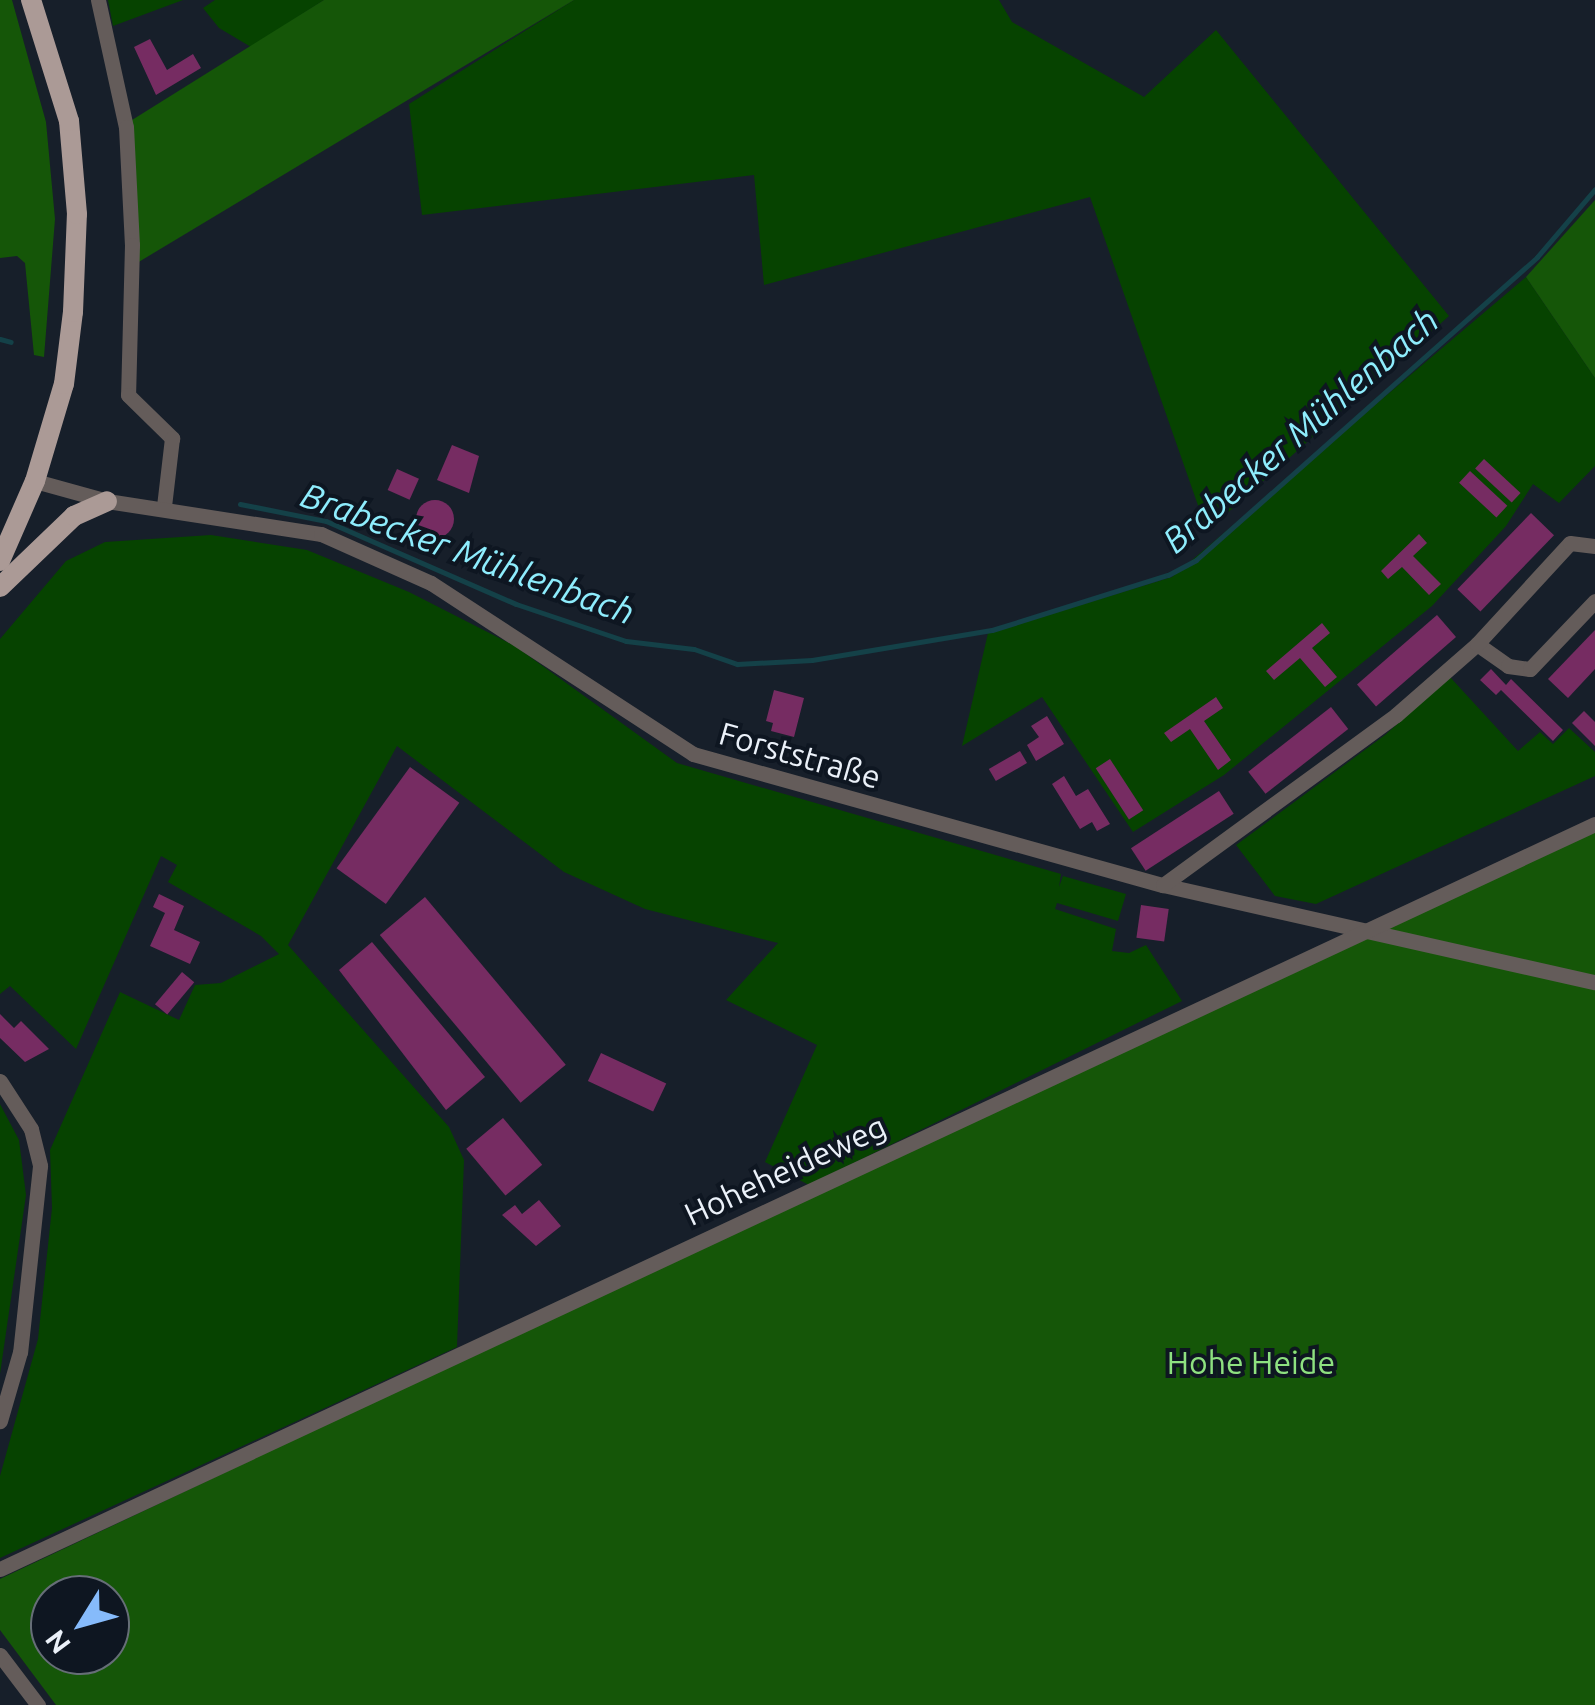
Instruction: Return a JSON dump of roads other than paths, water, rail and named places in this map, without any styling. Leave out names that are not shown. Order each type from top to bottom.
[{"type":"main road","points":[[0,562],[36,481],[64,384],[77,214],[69,121],[31,0]]},
{"type":"main road","points":[[0,587],[74,516],[106,501]]},
{"type":"street","points":[[98,0],[126,128],[132,245],[128,396],[172,438],[164,506]]},
{"type":"street","name":"Forststraße","points":[[36,481],[106,501],[164,506],[321,534],[431,582],[693,754],[1162,885],[1366,927],[1595,982]]},
{"type":"street","points":[[1162,885],[1311,783],[1477,644],[1570,544],[1595,546]]},
{"type":"street","points":[[1477,644],[1508,666],[1530,669],[1595,601]]},
{"type":"street","name":"Hoheheideweg","points":[[0,1569],[1366,927],[1595,824]]},
{"type":"street","points":[[0,1081],[31,1129],[40,1166],[20,1352],[0,1421]]},
{"type":"street","points":[[0,1655],[38,1705]]},
{"type":"waterway","name":"Brabecker Mühlenbach","points":[[240,504],[326,521],[516,604],[626,641],[694,649],[737,664],[812,660],[992,630],[1168,575],[1196,560],[1537,257],[1595,189]]},
{"type":"waterway","name":"Brabecker Mühlenbach","points":[[0,339],[11,342]]},
{"type":"park label","name":"Hohe Heide","points":[[1251,1362]]}]
